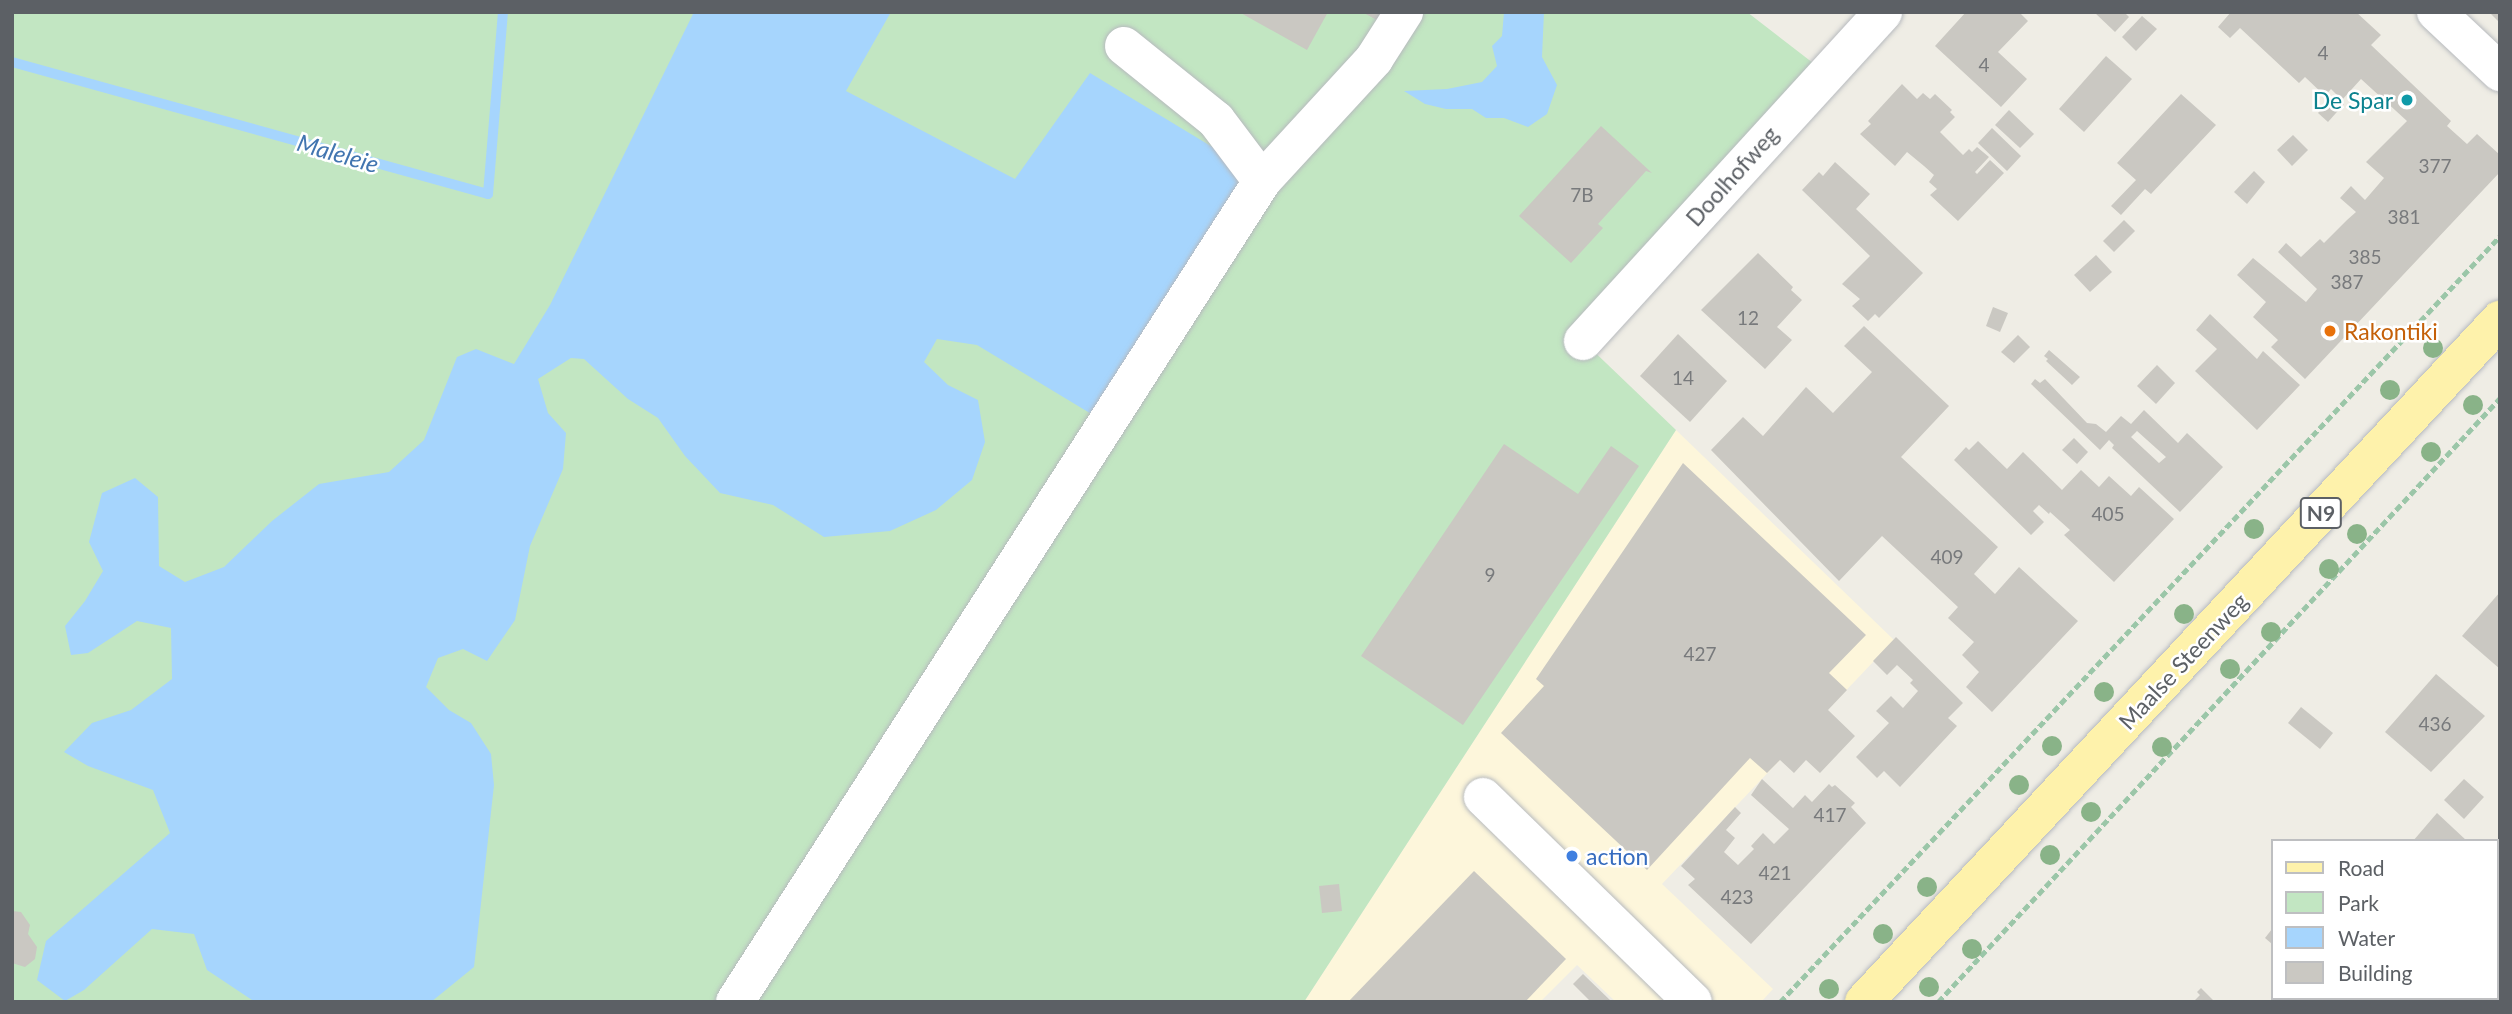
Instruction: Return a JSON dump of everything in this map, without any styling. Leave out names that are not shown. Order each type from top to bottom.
[{"type":"main road","name":"Maalse Steenweg","points":[[1864,1002],[2500,320]]},
{"type":"street","points":[[735,1002],[1262,181],[1374,60],[1404,12]]},
{"type":"street","name":"Doolhofweg","points":[[1583,341],[1883,12]]},
{"type":"street","points":[[2436,12],[2500,72]]},
{"type":"street","points":[[1124,46],[1216,120],[1262,181]]},
{"type":"street","points":[[1483,797],[1693,1002]]},
{"type":"path","points":[[1780,1002],[2500,236]]},
{"type":"path","points":[[1938,1002],[2500,398]]},
{"type":"shaded area","points":[[1676,430],[1894,640],[1662,884],[1773,989],[1761,1002],[1616,1002],[1577,965],[1540,1002],[1304,1002]]},
{"type":"green space","points":[[12,12],[1747,12],[1826,73],[1583,341],[1676,430],[1304,1002],[12,1002]]},
{"type":"water","points":[[694,12],[891,12],[846,91],[1015,179],[1090,73],[1219,151],[1245,172],[1098,418],[977,345],[937,339],[924,362],[948,385],[978,400],[985,442],[972,480],[936,510],[890,531],[824,537],[773,505],[720,493],[685,456],[658,418],[628,399],[584,359],[571,358],[538,379],[548,413],[566,433],[563,469],[530,546],[515,620],[487,661],[463,649],[438,658],[426,687],[449,710],[471,723],[491,754],[494,785],[474,967],[431,1002],[255,1002],[207,970],[194,934],[152,929],[84,990],[65,1001],[37,980],[46,941],[170,833],[153,790],[88,766],[64,752],[92,723],[131,710],[172,679],[171,628],[137,621],[88,653],[71,655],[65,626],[85,601],[103,571],[89,542],[102,493],[135,478],[158,497],[159,566],[185,582],[224,567],[272,521],[319,484],[389,472],[424,440],[457,357],[476,349],[514,364],[550,305]]},
{"type":"water","points":[[1504,12],[1544,12],[1542,57],[1557,85],[1547,114],[1528,127],[1504,118],[1486,118],[1472,109],[1446,109],[1425,104],[1404,91],[1447,89],[1482,82],[1497,66],[1492,46],[1502,36]]},
{"type":"building","points":[[1239,12],[1328,12],[1307,50]]},
{"type":"building","points":[[1362,12],[1396,12],[1388,26]]},
{"type":"building","points":[[1966,12],[2019,12],[2028,21],[1998,52],[2027,79],[2001,107],[1935,46]]},
{"type":"building","points":[[2094,12],[2124,12],[2129,17],[2115,32]]},
{"type":"building","points":[[2231,12],[2356,12],[2381,35],[2371,45],[2451,121],[2447,126],[2467,144],[2477,134],[2500,155],[2500,172],[2305,379],[2271,347],[2278,340],[2253,317],[2266,302],[2237,275],[2253,258],[2306,302],[2317,289],[2278,252],[2286,243],[2301,257],[2320,239],[2324,243],[2356,212],[2340,198],[2351,186],[2365,200],[2384,178],[2366,162],[2407,121],[2361,79],[2342,100],[2331,89],[2325,96],[2305,77],[2299,83],[2240,28],[2230,38],[2218,27]]},
{"type":"building","points":[[2489,12],[2500,12],[2500,23]]},
{"type":"building","points":[[2142,16],[2157,29],[2136,51],[2122,37]]},
{"type":"building","points":[[2106,56],[2132,79],[2084,132],[2059,109]]},
{"type":"building","points":[[1902,84],[1917,99],[1923,93],[1930,99],[1935,94],[1952,110],[1950,112],[1955,117],[1940,132],[1963,155],[1969,149],[1972,152],[1977,147],[1989,157],[1975,172],[1977,174],[1990,160],[2004,173],[1958,221],[1930,195],[1937,189],[1929,182],[1934,175],[1924,166],[1907,152],[1895,166],[1860,134],[1871,124],[1868,121]]},
{"type":"building","points":[[2181,94],[2216,125],[2151,194],[2145,189],[2121,215],[2111,206],[2136,180],[2117,163]]},
{"type":"building","points":[[2334,95],[2344,104],[2328,122],[2318,113]]},
{"type":"building","points":[[2009,110],[2034,134],[2020,148],[1995,125]]},
{"type":"building","points":[[1601,126],[1652,173],[1646,171],[1598,224],[1603,228],[1571,263],[1519,216]]},
{"type":"building","points":[[1992,128],[2021,156],[2007,171],[1978,143]]},
{"type":"building","points":[[2293,135],[2308,150],[2292,166],[2277,150]]},
{"type":"building","points":[[1835,162],[1870,194],[1856,209],[1923,273],[1879,318],[1875,314],[1868,321],[1852,306],[1860,299],[1842,284],[1870,256],[1802,190],[1819,172],[1823,176]]},
{"type":"building","points":[[2254,171],[2265,182],[2247,204],[2234,192]]},
{"type":"building","points":[[2124,220],[2135,231],[2114,252],[2103,241]]},
{"type":"building","points":[[1758,253],[1793,287],[1791,290],[1802,300],[1777,327],[1792,340],[1765,369],[1701,310]]},
{"type":"building","points":[[2096,255],[2112,272],[2090,292],[2074,275]]},
{"type":"building","points":[[1993,307],[2008,313],[2000,332],[1986,326]]},
{"type":"building","points":[[2210,314],[2257,359],[2263,351],[2300,385],[2257,430],[2195,371],[2217,349],[2196,330]]},
{"type":"building","points":[[1864,326],[1949,406],[1901,457],[1998,547],[1974,574],[1995,594],[2019,567],[2078,621],[1992,712],[1966,687],[1979,672],[1962,655],[1974,642],[1948,618],[1958,607],[1882,536],[1839,581],[1711,450],[1743,417],[1763,436],[1806,387],[1833,413],[1872,372],[1844,346]]},
{"type":"building","points":[[1678,334],[1727,381],[1690,422],[1640,376]]},
{"type":"building","points":[[2018,335],[2030,347],[2014,363],[2001,352]]},
{"type":"building","points":[[2049,350],[2080,377],[2072,385],[2046,361],[2048,359],[2044,356]]},
{"type":"building","points":[[2157,365],[2175,383],[2156,404],[2137,386]]},
{"type":"building","points":[[2035,379],[2040,383],[2045,379],[2087,423],[2096,424],[2106,432],[2121,416],[2131,424],[2144,410],[2178,443],[2187,433],[2223,467],[2180,512],[2112,448],[2114,445],[2109,440],[2100,450],[2031,384]],"holes":[[[2137,431],[2166,457],[2159,463],[2131,437]]]},
{"type":"building","points":[[2074,438],[2088,452],[2077,464],[2062,450]]},
{"type":"building","points":[[1978,441],[2007,469],[2023,452],[2062,490],[2081,470],[2099,487],[2109,476],[2131,496],[2139,487],[2174,519],[2114,582],[2064,535],[2070,530],[2050,512],[2049,514],[2039,505],[2033,511],[2044,522],[2031,535],[1954,460],[1966,447],[1969,450]]},
{"type":"building","points":[[1504,444],[1578,494],[1611,446],[1639,466],[1463,725],[1361,656]]},
{"type":"building","points":[[1683,463],[1866,635],[1829,673],[1847,690],[1828,710],[1855,736],[1820,773],[1806,760],[1794,773],[1780,760],[1767,773],[1750,758],[1647,870],[1501,733],[1544,686],[1536,679]]},
{"type":"building","points":[[2500,592],[2500,669],[2462,636]]},
{"type":"building","points":[[1896,637],[1963,703],[1948,718],[1957,726],[1900,787],[1884,771],[1877,778],[1856,757],[1889,723],[1876,711],[1891,696],[1903,708],[1918,691],[1910,683],[1913,680],[1897,665],[1887,675],[1873,661]]},
{"type":"building","points":[[2436,674],[2485,716],[2431,772],[2385,732]]},
{"type":"building","points":[[2301,707],[2333,733],[2320,749],[2288,723]]},
{"type":"building","points":[[1762,779],[1793,808],[1805,795],[1812,802],[1829,784],[1832,787],[1835,785],[1855,803],[1851,807],[1866,823],[1751,944],[1688,885],[1695,879],[1681,866],[1735,807],[1741,813],[1726,830],[1735,838],[1724,852],[1738,865],[1754,849],[1751,846],[1763,833],[1774,844],[1789,829],[1751,795]]},
{"type":"building","points":[[2464,779],[2484,797],[2464,819],[2444,800]]},
{"type":"building","points":[[2437,813],[2465,839],[2415,839]]},
{"type":"building","points":[[1474,871],[1566,959],[1525,1002],[1348,1002]]},
{"type":"building","points":[[1339,884],[1342,911],[1322,913],[1319,886]]},
{"type":"building","points":[[12,911],[21,912],[30,925],[28,934],[37,947],[35,959],[25,967],[12,963]]},
{"type":"building","points":[[1583,974],[1612,1002],[1591,1002],[1573,984]]},
{"type":"building","points":[[2201,988],[2215,1002],[2193,1002],[2200,995],[2197,992]]},
{"type":"waterway","name":"Maleleie","points":[[12,62],[488,194],[503,12]]},
{"type":"place","name":"De Spar","points":[[2407,100]]},
{"type":"place","name":"Rakontiki","points":[[2330,331]]},
{"type":"place","name":"action","points":[[1572,856]]}]
